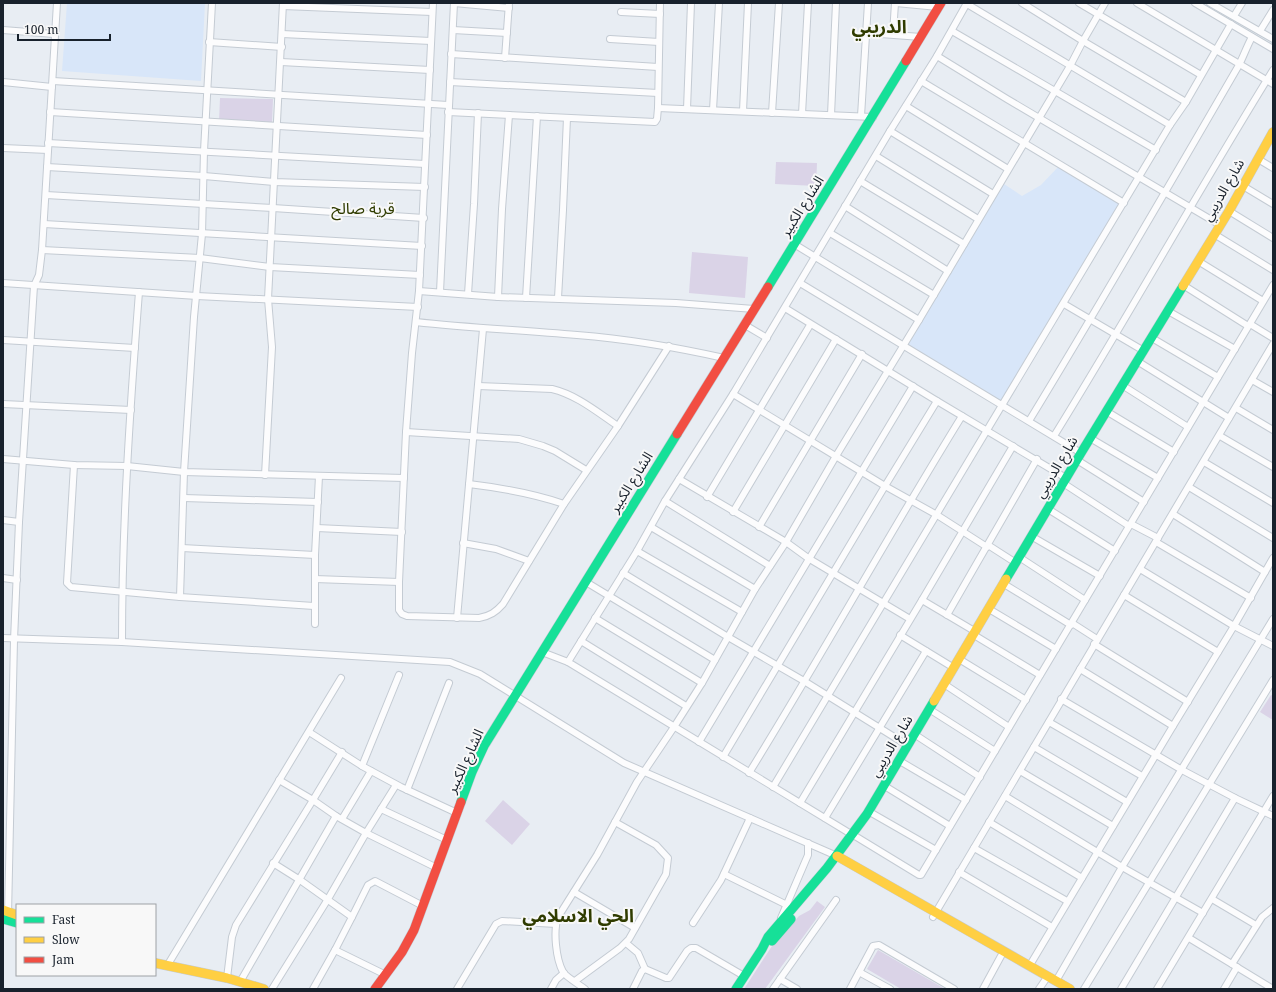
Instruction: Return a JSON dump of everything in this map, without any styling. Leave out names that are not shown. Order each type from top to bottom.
[{"type":"street","points":[[16,922],[8,915],[14,640],[19,522],[28,406],[34,286],[39,275],[44,224],[57,3]]},
{"type":"street","points":[[180,597],[184,472],[194,317],[204,204],[204,151],[212,3]]},
{"type":"street","points":[[433,3],[425,164],[424,218],[418,307],[409,383],[406,432],[399,582],[399,610],[402,614],[407,616],[479,618],[486,617],[496,611],[503,604],[564,504],[586,470],[618,426],[669,346]]},
{"type":"street","points":[[440,292],[454,3],[509,5],[505,58]]},
{"type":"street","points":[[3,82],[207,91],[428,104],[478,113],[655,122],[657,119],[658,108],[660,3]]},
{"type":"street","points":[[687,108],[691,3]]},
{"type":"street","points":[[714,110],[719,3]]},
{"type":"street","points":[[742,111],[748,3]]},
{"type":"street","points":[[772,112],[779,3]]},
{"type":"street","points":[[802,114],[808,3]]},
{"type":"street","points":[[831,115],[836,3]]},
{"type":"street","points":[[861,116],[868,3]]},
{"type":"street","points":[[893,34],[896,3],[939,5]]},
{"type":"street","points":[[1022,3],[1186,102]]},
{"type":"street","points":[[1080,3],[1201,75]]},
{"type":"street","points":[[585,989],[564,973],[558,951],[556,924],[558,917],[615,822],[633,788],[702,683],[755,589],[786,542],[836,456],[1055,92],[1105,3]]},
{"type":"street","points":[[1137,3],[1273,84]]},
{"type":"street","points":[[1195,3],[1273,49]]},
{"type":"street","points":[[1210,3],[1273,39]]},
{"type":"street","points":[[1234,16],[1242,3]]},
{"type":"street","points":[[568,662],[608,595],[637,551],[665,501],[767,338],[967,4],[1170,125]]},
{"type":"street","points":[[265,475],[272,347],[268,299],[274,208],[275,155],[282,47],[283,5],[432,12]]},
{"type":"street","name":"الشارع الكبير","points":[[375,989],[405,947],[414,930],[472,772],[484,746],[873,117],[939,5]]},
{"type":"street","points":[[1260,31],[1273,10]]},
{"type":"street","points":[[621,12],[660,14]]},
{"type":"street","points":[[773,787],[988,432],[1170,125],[1186,102],[1231,24]]},
{"type":"street","points":[[3,30],[54,34]]},
{"type":"street","points":[[453,30],[507,34]]},
{"type":"street","points":[[952,31],[1156,150]]},
{"type":"street","points":[[867,33],[921,37]]},
{"type":"street","points":[[282,34],[431,41]]},
{"type":"street","points":[[1030,421],[1166,192],[1239,65],[1246,52],[1246,47],[1252,37]]},
{"type":"street","points":[[610,39],[659,42]]},
{"type":"street","points":[[209,42],[282,47]]},
{"type":"street","points":[[451,54],[658,67]]},
{"type":"street","points":[[937,56],[1220,225]]},
{"type":"street","points":[[281,62],[430,70]]},
{"type":"street","points":[[1054,436],[1116,335],[1190,207],[1273,70]]},
{"type":"street","points":[[921,81],[1124,203]]},
{"type":"street","points":[[450,82],[658,93]]},
{"type":"street","points":[[906,106],[1008,169]]},
{"type":"street","points":[[658,108],[687,108],[873,117]]},
{"type":"street","points":[[50,112],[427,135]]},
{"type":"street","points":[[468,294],[478,113]]},
{"type":"street","points":[[498,297],[502,209],[509,115]]},
{"type":"street","points":[[526,298],[537,116]]},
{"type":"street","points":[[558,298],[567,118]]},
{"type":"street","points":[[890,131],[993,194]]},
{"type":"street","name":"شارع الدريبي","points":[[836,858],[853,835],[861,828],[866,815],[883,785],[1106,411],[1229,210],[1273,133]]},
{"type":"street","points":[[48,143],[425,164]]},
{"type":"street","points":[[3,148],[48,150]]},
{"type":"street","points":[[876,156],[978,219]]},
{"type":"street","points":[[1258,159],[1273,168]]},
{"type":"street","points":[[48,167],[204,176],[274,182],[425,187]]},
{"type":"street","points":[[860,181],[964,244]]},
{"type":"street","points":[[1243,186],[1273,204]]},
{"type":"street","points":[[46,195],[424,218]]},
{"type":"street","points":[[845,206],[948,271]]},
{"type":"street","points":[[1229,210],[1273,238]]},
{"type":"street","points":[[44,224],[422,246]]},
{"type":"street","points":[[830,233],[934,295]]},
{"type":"street","points":[[1214,234],[1273,270]]},
{"type":"street","points":[[794,244],[919,320]]},
{"type":"street","points":[[42,250],[200,258],[270,267],[420,275]]},
{"type":"street","points":[[1198,261],[1263,301]]},
{"type":"street","points":[[3,283],[197,296],[418,307]]},
{"type":"street","points":[[800,283],[1054,436],[1079,456],[1144,502]]},
{"type":"street","points":[[1183,285],[1273,338]]},
{"type":"street","points":[[542,652],[568,662],[749,773],[921,875],[1273,285]]},
{"type":"street","points":[[419,290],[498,297],[676,303],[754,309]]},
{"type":"street","points":[[122,642],[122,592],[127,466],[139,292]]},
{"type":"street","points":[[1064,304],[1144,351]]},
{"type":"street","points":[[785,308],[988,432],[1037,460],[1064,481],[1130,525],[1251,598]]},
{"type":"street","points":[[1168,310],[1235,349]]},
{"type":"street","points":[[416,322],[483,329],[576,335],[669,346],[724,358]]},
{"type":"street","points":[[707,497],[810,324]]},
{"type":"street","points":[[745,325],[767,338]]},
{"type":"street","points":[[457,618],[472,436],[483,329]]},
{"type":"street","points":[[1152,338],[1218,377]]},
{"type":"street","points":[[3,340],[135,348]]},
{"type":"street","points":[[733,512],[836,340]]},
{"type":"street","points":[[934,914],[1020,771],[1061,699],[1220,436],[1273,344]]},
{"type":"street","points":[[759,527],[862,354]]},
{"type":"street","points":[[1137,361],[1229,418]]},
{"type":"street","points":[[1252,380],[1273,392]]},
{"type":"street","points":[[1122,385],[1188,427]]},
{"type":"street","points":[[478,386],[546,389],[564,392],[577,398],[618,426]]},
{"type":"street","points":[[699,742],[808,558],[913,386]]},
{"type":"street","points":[[733,394],[885,486],[937,515],[963,532],[1017,560],[1085,600]]},
{"type":"street","points":[[723,757],[937,401]]},
{"type":"street","points":[[3,404],[131,410]]},
{"type":"street","points":[[1236,408],[1273,430]]},
{"type":"street","points":[[1106,411],[1174,452]]},
{"type":"street","points":[[749,773],[910,499],[962,416]]},
{"type":"street","points":[[406,432],[507,438],[531,442],[555,451],[586,470]]},
{"type":"street","points":[[1220,436],[1273,467]]},
{"type":"street","points":[[1090,438],[1158,478]]},
{"type":"street","points":[[800,803],[1013,446]]},
{"type":"street","points":[[3,459],[74,465],[127,466],[184,472],[404,478]]},
{"type":"street","points":[[947,615],[1037,460]]},
{"type":"street","points":[[1204,462],[1273,503]]},
{"type":"street","points":[[74,465],[67,583],[70,587],[180,597],[314,606]]},
{"type":"street","points":[[315,624],[315,555],[318,528],[319,476]]},
{"type":"street","points":[[679,479],[707,497],[786,542],[808,558],[910,619]]},
{"type":"street","points":[[469,484],[514,490],[564,504]]},
{"type":"street","points":[[1189,487],[1273,538]]},
{"type":"street","points":[[184,498],[318,502]]},
{"type":"street","points":[[665,501],[770,566]]},
{"type":"street","points":[[1048,509],[1115,551]]},
{"type":"street","points":[[1173,514],[1265,572]]},
{"type":"street","points":[[3,520],[19,522]]},
{"type":"street","points":[[651,527],[755,589]]},
{"type":"street","points":[[318,528],[402,532]]},
{"type":"street","points":[[1032,536],[1100,576]]},
{"type":"street","points":[[464,543],[496,549],[529,561]]},
{"type":"street","points":[[182,548],[315,555]]},
{"type":"street","points":[[637,551],[742,612]]},
{"type":"street","points":[[1030,965],[1142,776],[1251,598],[1273,558]]},
{"type":"street","points":[[1140,569],[1234,626],[1273,646]]},
{"type":"street","points":[[623,573],[804,681],[907,745]]},
{"type":"street","points":[[3,578],[17,580]]},
{"type":"street","points":[[315,579],[399,582]]},
{"type":"street","points":[[586,582],[715,660]]},
{"type":"street","points":[[1004,584],[1071,624],[1188,702]]},
{"type":"street","points":[[1124,595],[1218,652]]},
{"type":"street","points":[[922,600],[1040,675]]},
{"type":"street","points":[[989,609],[1056,649]]},
{"type":"street","points":[[595,618],[702,683]]},
{"type":"street","points":[[1058,985],[1122,867],[1273,619]]},
{"type":"street","points":[[900,635],[954,668]]},
{"type":"street","points":[[3,638],[14,640],[122,642],[445,662],[473,671],[600,749],[643,772],[808,843],[934,914],[1030,965],[1046,978]]},
{"type":"street","points":[[581,641],[686,706]]},
{"type":"street","points":[[825,818],[926,650]]},
{"type":"street","points":[[959,659],[1026,700]]},
{"type":"street","points":[[1080,669],[1173,726]]},
{"type":"street","points":[[362,766],[399,675]]},
{"type":"street","points":[[167,966],[227,864],[341,678]]},
{"type":"street","points":[[1084,989],[1273,680]]},
{"type":"street","points":[[406,790],[449,682]]},
{"type":"street","points":[[944,684],[1010,727]]},
{"type":"street","points":[[1061,699],[1182,770],[1273,816]]},
{"type":"street","points":[[929,709],[995,751]]},
{"type":"street","points":[[1048,722],[1142,776]]},
{"type":"street","points":[[309,732],[362,766],[396,785],[457,813]]},
{"type":"street","points":[[914,734],[980,777]]},
{"type":"street","points":[[1034,747],[1127,802]]},
{"type":"street","points":[[227,978],[234,929],[342,752]]},
{"type":"street","points":[[898,760],[966,800]]},
{"type":"street","points":[[342,819],[371,771]]},
{"type":"street","points":[[1020,771],[1113,826]]},
{"type":"street","points":[[279,780],[366,833],[437,868]]},
{"type":"street","points":[[272,989],[328,900],[366,833],[396,785]]},
{"type":"street","points":[[883,785],[950,826]]},
{"type":"street","points":[[1005,796],[1149,883],[1203,913]]},
{"type":"street","points":[[1157,989],[1212,900],[1273,796]]},
{"type":"street","points":[[1121,989],[1235,798]]},
{"type":"street","points":[[381,809],[447,840]]},
{"type":"street","points":[[866,815],[936,850]]},
{"type":"street","points":[[240,982],[336,816]]},
{"type":"street","points":[[693,923],[724,874],[750,818]]},
{"type":"street","points":[[575,981],[626,943],[666,874],[668,858],[656,845],[615,822]]},
{"type":"street","points":[[989,822],[1082,878]]},
{"type":"street","points":[[777,926],[808,855],[808,843]]},
{"type":"street","points":[[974,848],[1067,901]]},
{"type":"street","points":[[736,989],[768,937],[836,858]]},
{"type":"street","points":[[762,949],[773,941],[836,858]]},
{"type":"street","points":[[273,863],[300,880],[352,917]]},
{"type":"street","points":[[959,872],[1052,927]]},
{"type":"street","points":[[724,874],[787,905]]},
{"type":"street","points":[[313,989],[336,950],[368,885],[375,881],[423,906]]},
{"type":"street","points":[[574,892],[635,928]]},
{"type":"street","points":[[772,989],[836,900]]},
{"type":"street","points":[[1212,900],[1256,925]]},
{"type":"street","points":[[1224,989],[1234,966],[1256,925],[1262,917],[1273,908]]},
{"type":"street","points":[[934,914],[1001,956],[1058,985],[1070,989]]},
{"type":"street","points":[[457,989],[496,924],[502,921],[556,924]]},
{"type":"street","points":[[1188,938],[1273,989]]},
{"type":"street","points":[[626,943],[638,953],[645,969],[666,978],[669,978],[691,948],[696,948],[744,976]]},
{"type":"street","points":[[850,989],[873,946],[879,945],[954,989]]},
{"type":"street","points":[[336,950],[386,975]]},
{"type":"street","points":[[983,989],[1001,956]]},
{"type":"street","points":[[156,963],[227,978],[264,989]]},
{"type":"street","points":[[633,989],[642,971],[645,969]]},
{"type":"street","points":[[859,972],[890,989]]},
{"type":"street","points":[[550,989],[556,980],[564,973]]},
{"type":"street","points":[[1039,989],[1046,978]]},
{"type":"street","points":[[780,979],[797,989]]},
{"type":"shaded area","points":[[67,3],[205,3],[201,81],[62,71]]},
{"type":"shaded area","points":[[220,98],[273,99],[272,123],[219,122]]},
{"type":"shaded area","points":[[776,162],[817,163],[816,186],[775,184]]},
{"type":"shaded area","points":[[1059,166],[1124,203],[1003,406],[903,346],[1001,182],[1022,196],[1041,185]]},
{"type":"shaded area","points":[[692,252],[748,257],[745,298],[689,293]]},
{"type":"shaded area","points":[[1271,695],[1273,696],[1273,720],[1260,712]]},
{"type":"shaded area","points":[[503,800],[530,824],[512,845],[485,821]]},
{"type":"shaded area","points":[[817,901],[825,907],[765,989],[744,989],[772,946],[799,916],[810,910]]},
{"type":"shaded area","points":[[878,950],[945,989],[901,989],[867,969]]},
{"type":"traffic: fast","points":[[768,287],[906,61]]},
{"type":"traffic: fast","points":[[1006,579],[1183,286]]},
{"type":"traffic: fast","points":[[461,802],[472,772],[484,746],[677,434]]},
{"type":"traffic: fast","points":[[736,989],[768,937],[827,868],[867,814],[934,701]]},
{"type":"traffic: fast","points":[[3,919],[16,923]]},
{"type":"traffic: fast","points":[[772,941],[791,919]]},
{"type":"traffic: slow","points":[[1183,286],[1229,211],[1273,132]]},
{"type":"traffic: slow","points":[[934,701],[1006,579]]},
{"type":"traffic: slow","points":[[837,856],[1070,989]]},
{"type":"traffic: slow","points":[[3,910],[16,915]]},
{"type":"traffic: slow","points":[[156,963],[227,978],[264,989]]},
{"type":"traffic: jam","points":[[906,61],[941,3]]},
{"type":"traffic: jam","points":[[677,434],[768,287]]},
{"type":"traffic: jam","points":[[375,989],[402,952],[414,930],[461,802]]},
{"type":"district","name":"الدريبي","points":[[879,27]]},
{"type":"district","name":"قرية صالح","points":[[363,208]]},
{"type":"district","name":"الحي الاسلامي","points":[[578,916]]}]
